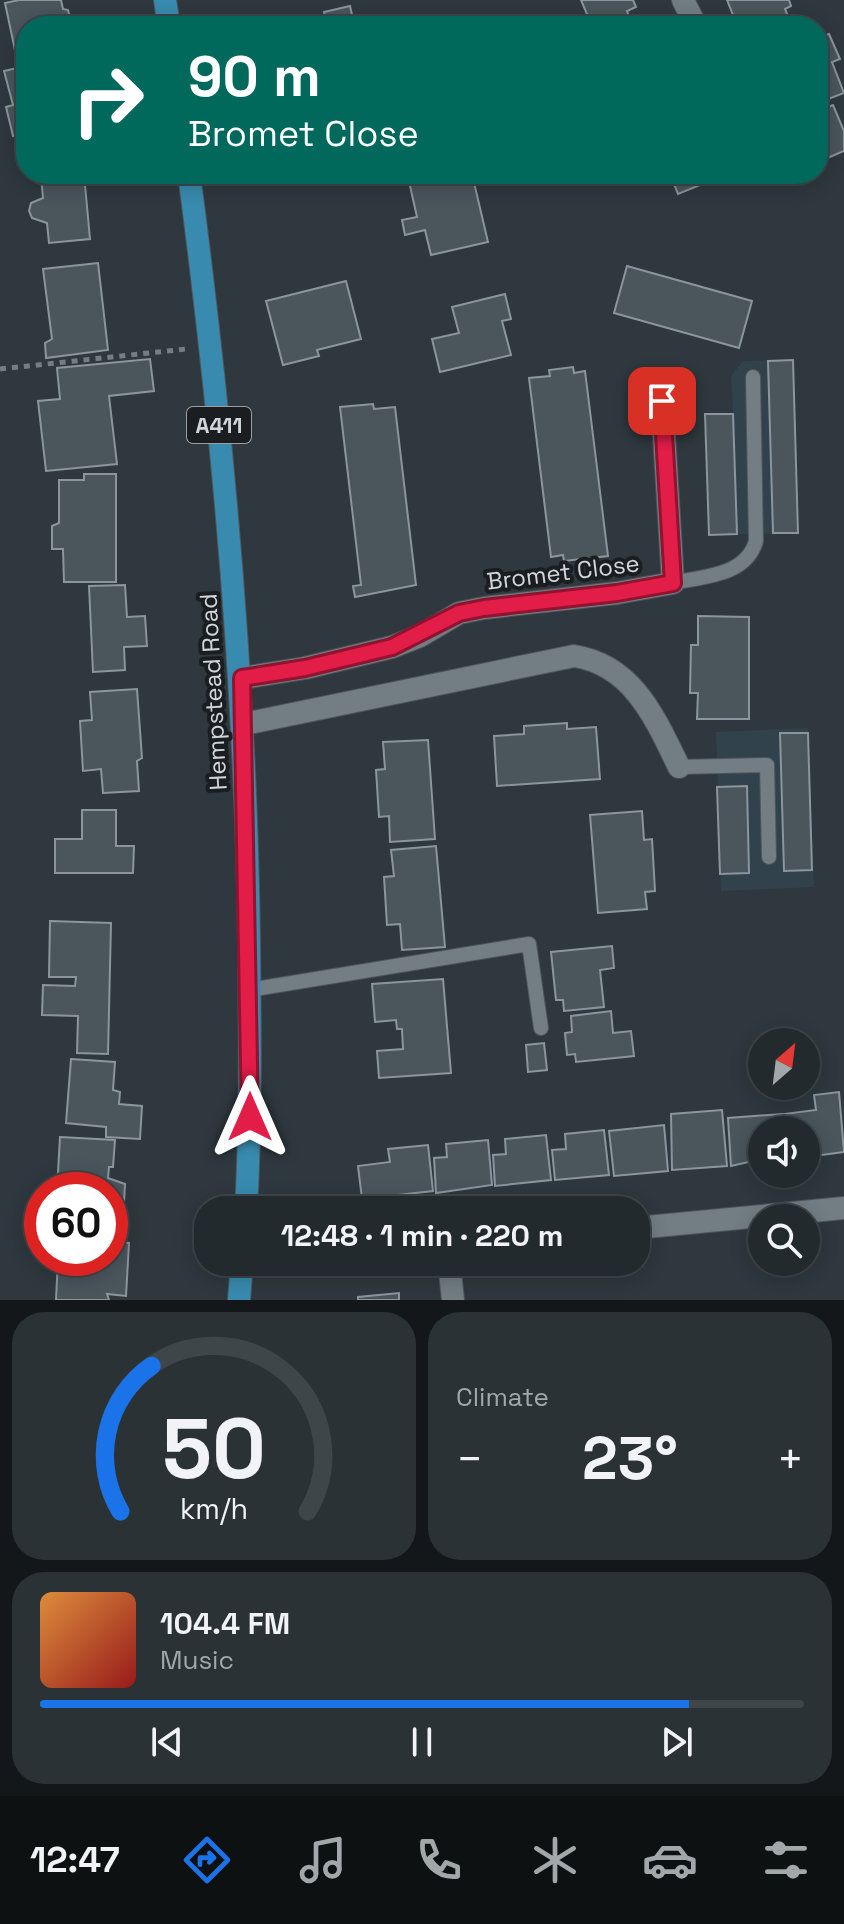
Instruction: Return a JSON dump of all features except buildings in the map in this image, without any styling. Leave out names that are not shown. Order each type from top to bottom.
[{"type":"main road","name":"Hempstead Road","points":[[190,184],[212,347],[242,678],[249,990],[250,1147],[247,1196]]},
{"type":"main road","points":[[239,1300],[241,1276]]},
{"type":"street","name":"Bromet Close","points":[[242,678],[305,668],[392,647],[459,613],[673,583],[662,401]]},
{"type":"street","points":[[244,724],[556,657],[574,656],[593,659],[625,678],[654,717],[679,767]]},
{"type":"street","points":[[650,1227],[844,1208]]},
{"type":"street","points":[[450,1276],[453,1300]]},
{"type":"lane","points":[[673,583],[735,569],[753,552],[756,541],[753,377]]},
{"type":"lane","points":[[679,767],[767,765],[769,857]]},
{"type":"lane","points":[[249,990],[529,944],[541,1028]]},
{"type":"path","points":[[0,369],[212,347]]},
{"type":"shaded area","points":[[793,360],[798,533],[709,535],[705,414],[733,413],[731,376],[743,361]]},
{"type":"shaded area","points":[[808,728],[814,887],[721,891],[716,732]]},
{"type":"route","points":[[250,1117],[242,678],[305,668],[392,647],[420,636],[459,613],[673,583],[662,401]]}]
